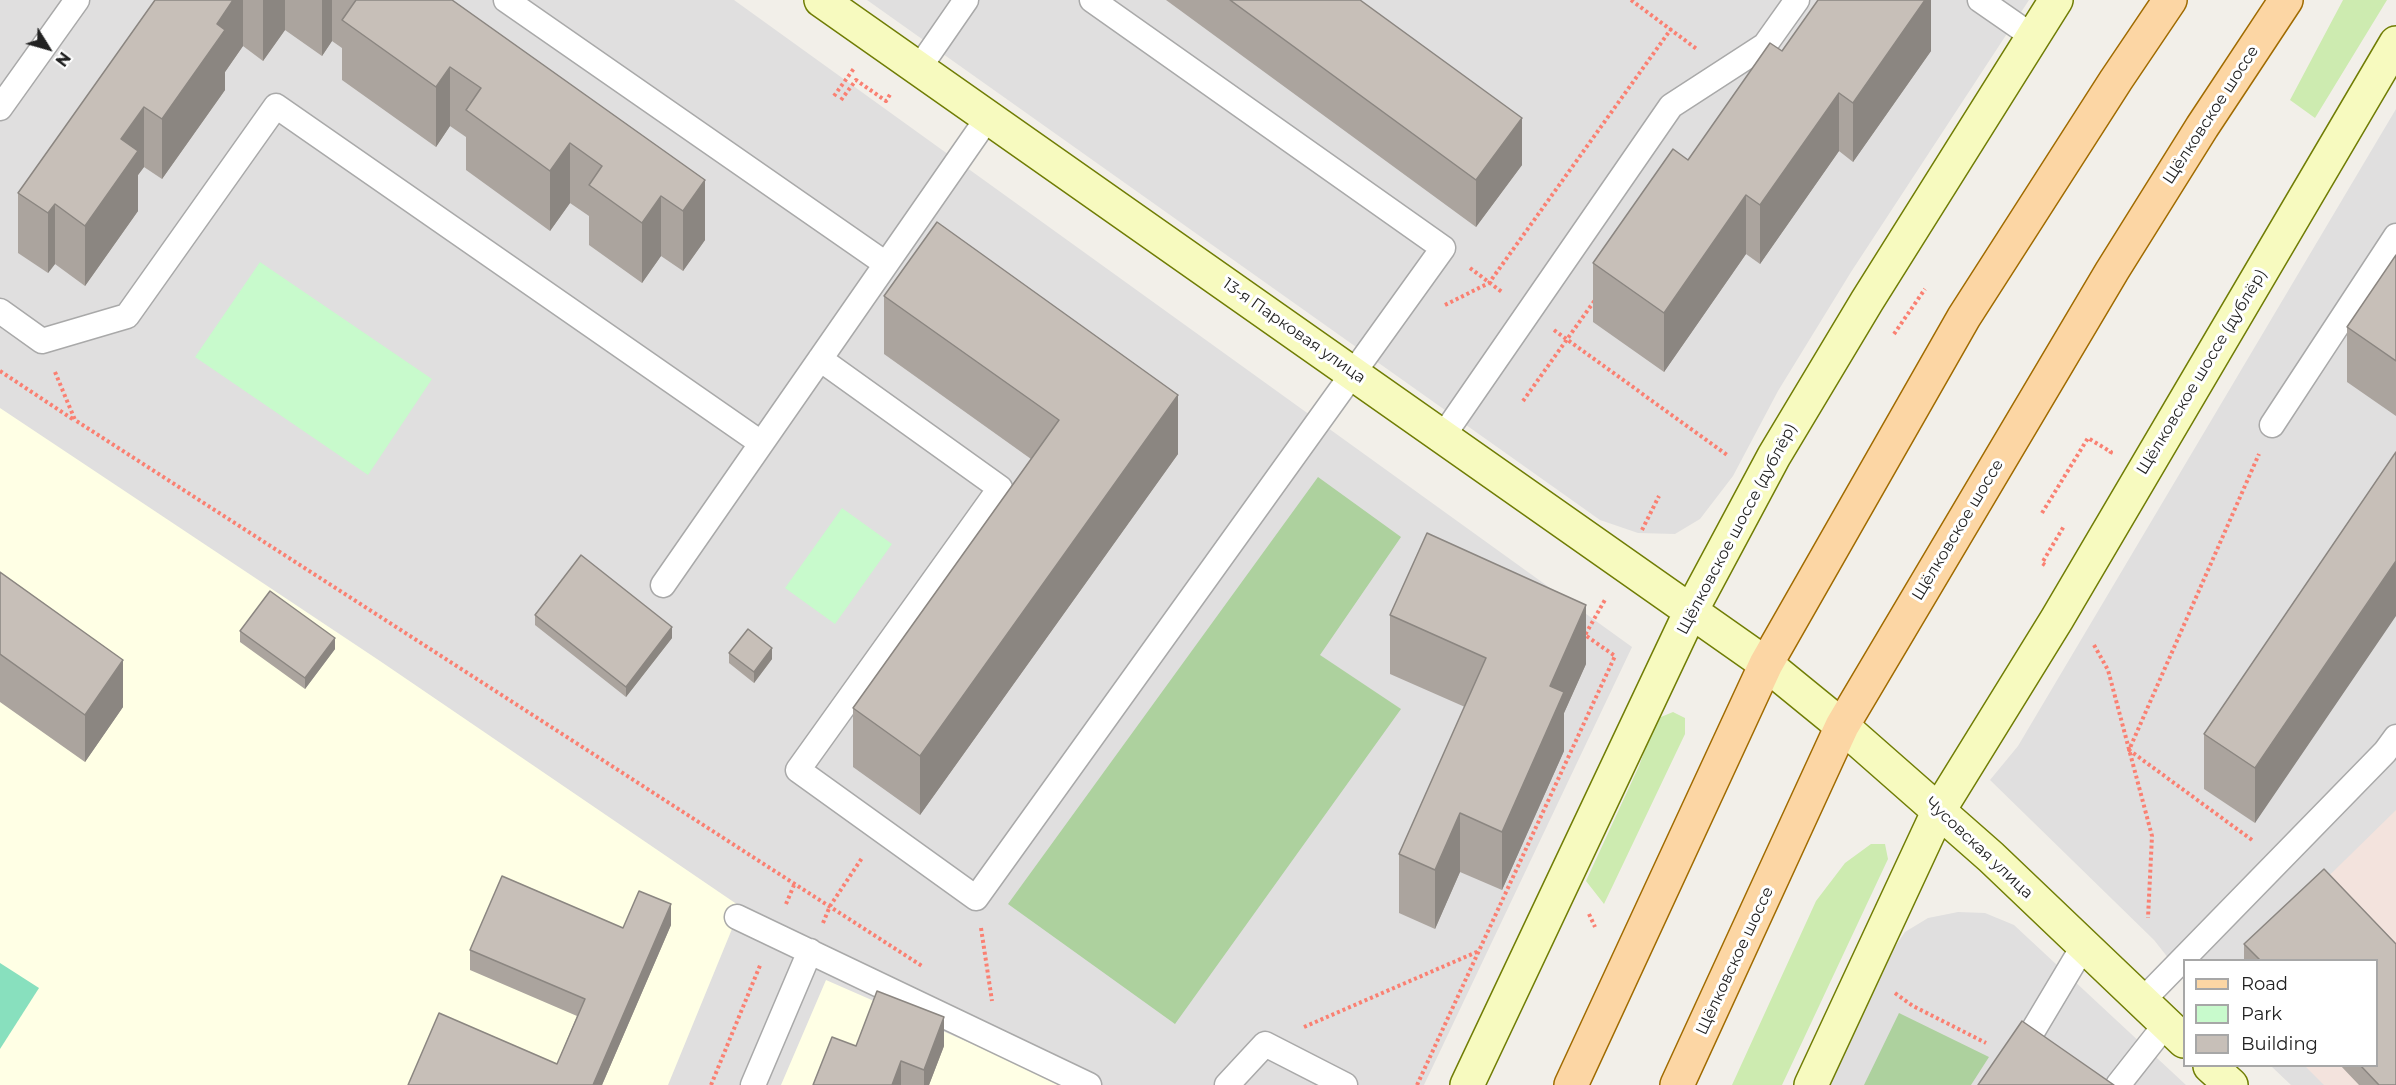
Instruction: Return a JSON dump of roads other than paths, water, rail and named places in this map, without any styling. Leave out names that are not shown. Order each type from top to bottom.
[{"type":"main road","points":[[1571,1085],[1766,664],[1964,317],[2170,0]]},
{"type":"main road","name":"Щёлковское шоссе","points":[[1677,1085],[1842,726],[2112,271],[2202,127],[2286,0]]},
{"type":"street","name":"13-я Парковая улица","points":[[821,0],[1766,664]]},
{"type":"street","name":"Щёлковское шоссе (дублёр)","points":[[1467,1085],[1691,611],[1774,456],[1867,301],[2056,0]]},
{"type":"street","name":"Щёлковское шоссе (дублёр)","points":[[1811,1085],[1939,810],[2057,619],[2396,43]]},
{"type":"street","name":"Чусовская улица","points":[[1766,664],[1939,810],[2175,1033]]},
{"type":"street","points":[[2212,1067],[2231,1085]]},
{"type":"lane","points":[[0,108],[78,0]]},
{"type":"lane","points":[[506,0],[886,264]]},
{"type":"lane","points":[[919,68],[966,0]]},
{"type":"lane","points":[[820,359],[1000,488],[798,770],[976,898],[1443,248],[1092,0]]},
{"type":"lane","points":[[1443,436],[1671,106],[1765,45],[1797,0]]},
{"type":"lane","points":[[1980,0],[2032,36]]},
{"type":"lane","points":[[0,311],[42,340],[127,316],[276,106],[761,443]]},
{"type":"lane","points":[[663,585],[989,116]]},
{"type":"lane","points":[[2272,425],[2396,236]]},
{"type":"lane","points":[[2183,959],[2385,752],[2396,737]]},
{"type":"lane","points":[[736,917],[1089,1085]]},
{"type":"lane","points":[[1998,1085],[2025,1064],[2084,945]]},
{"type":"lane","points":[[753,1085],[810,951]]},
{"type":"lane","points":[[2142,1001],[2183,959]]},
{"type":"lane","points":[[2118,1085],[2175,1033]]},
{"type":"lane","points":[[1227,1085],[1265,1044],[1345,1085]]}]
